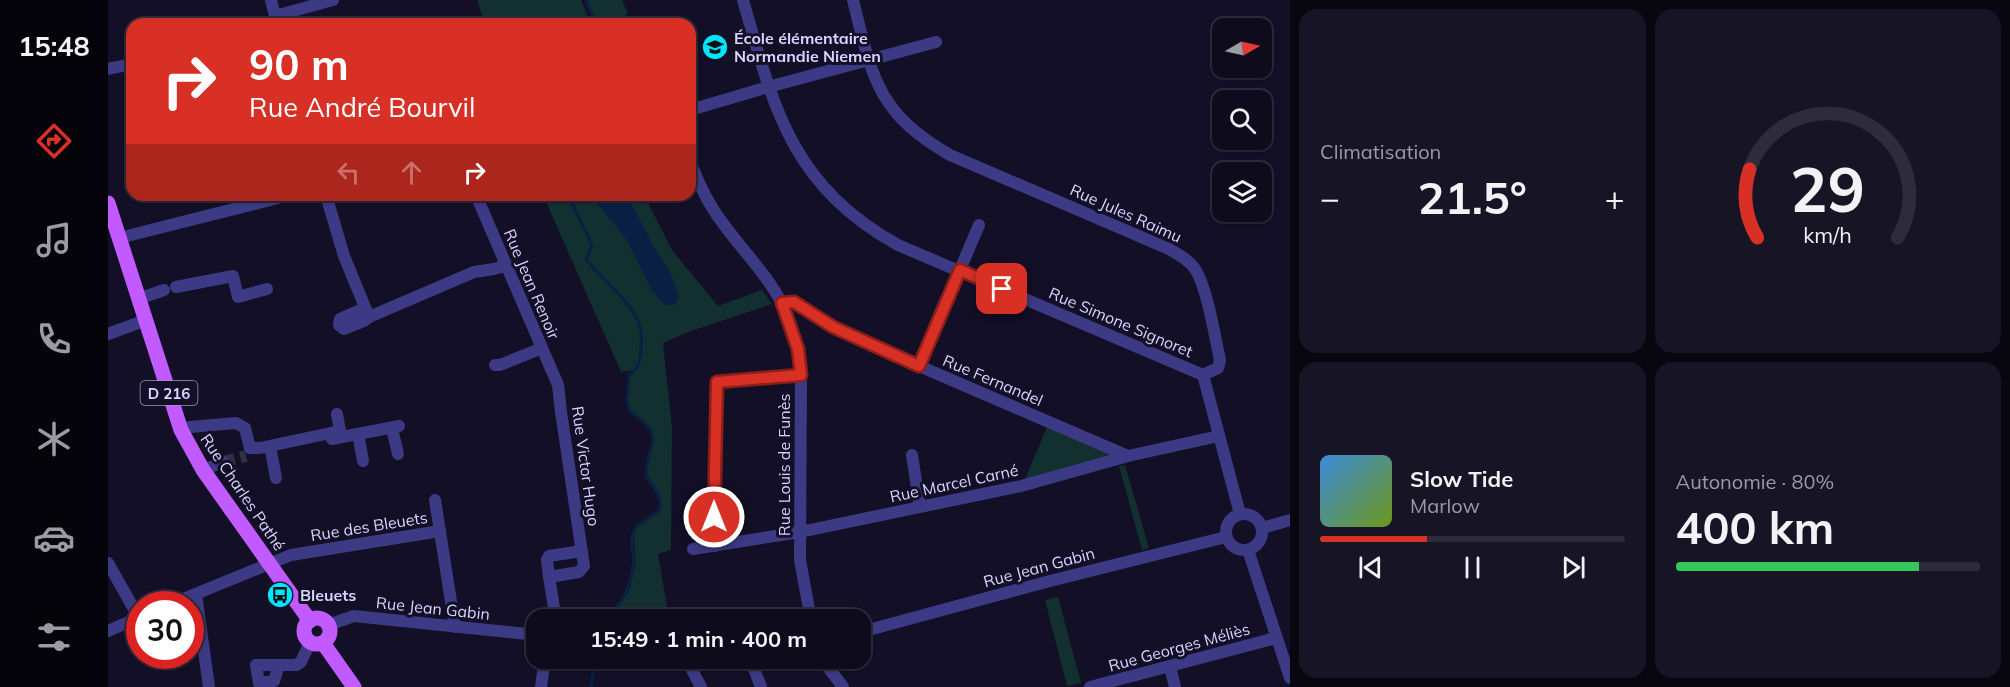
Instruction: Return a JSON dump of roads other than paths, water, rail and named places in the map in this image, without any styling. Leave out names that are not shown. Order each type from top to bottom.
[{"type":"main road","name":"Rue Charles Pathé","points":[[108,203],[181,430],[203,470],[310,621]]},
{"type":"main road","points":[[317,642],[329,636],[328,625],[321,619],[310,621],[304,632],[317,642],[354,687]]},
{"type":"street","points":[[271,0],[274,16],[333,0]]},
{"type":"street","name":"Rue Simone Signoret","points":[[742,0],[768,87],[789,137],[810,171],[831,195],[882,236],[898,245],[1203,375]]},
{"type":"street","points":[[853,0],[868,59]]},
{"type":"street","points":[[696,108],[936,42]]},
{"type":"street","name":"Rue Jules Raimu","points":[[868,59],[888,104],[904,123],[925,141],[950,155],[1182,256],[1194,268],[1201,282],[1220,360],[1218,368],[1203,375]]},
{"type":"street","points":[[108,69],[126,65]]},
{"type":"street","name":"Rue Louis de Funès","points":[[696,174],[720,220],[782,303],[798,349],[801,375],[801,572],[809,609]]},
{"type":"street","points":[[119,238],[248,201]]},
{"type":"street","points":[[328,201],[344,256],[367,312],[474,272],[507,265]]},
{"type":"street","name":"Rue Jean Renoir","points":[[479,201],[558,385]]},
{"type":"street","points":[[919,366],[980,225]]},
{"type":"street","points":[[138,298],[170,288],[232,276],[238,297],[267,289]]},
{"type":"street","name":"Rue Fernandel","points":[[782,303],[794,302],[833,327],[1128,456]]},
{"type":"street","points":[[108,334],[146,320]]},
{"type":"street","points":[[495,365],[542,348]]},
{"type":"street","points":[[715,546],[717,382],[801,375]]},
{"type":"street","points":[[1203,375],[1240,514]]},
{"type":"street","name":"Rue Victor Hugo","points":[[549,577],[583,570],[584,566],[558,385]]},
{"type":"street","points":[[181,430],[236,423],[245,428],[250,447],[260,448],[340,431],[337,414]]},
{"type":"street","points":[[246,456],[396,427],[398,454]]},
{"type":"street","points":[[358,434],[363,461]]},
{"type":"street","name":"Rue Marcel Carné","points":[[693,549],[800,532],[1021,486],[1128,456],[1220,435]]},
{"type":"street","points":[[271,452],[276,478]]},
{"type":"street","points":[[912,455],[920,507]]},
{"type":"street","points":[[203,470],[223,462]]},
{"type":"street","points":[[435,500],[454,627]]},
{"type":"street","points":[[1240,514],[1251,515],[1260,522],[1262,528],[1257,544],[1248,550],[1237,549],[1228,542],[1226,537],[1226,525],[1229,520],[1240,514]]},
{"type":"street","points":[[1262,528],[1290,520]]},
{"type":"street","name":"Rue des Bleuets","points":[[203,591],[291,555],[440,531]]},
{"type":"street","name":"Rue Jean Gabin","points":[[871,629],[1226,537]]},
{"type":"street","points":[[1248,550],[1290,678]]},
{"type":"street","name":"Rue Victor Hugo","points":[[554,609],[547,560],[549,556],[582,551]]},
{"type":"street","points":[[108,563],[126,595]]},
{"type":"street","name":"Rue Jean Gabin","points":[[328,625],[354,616],[526,634]]},
{"type":"street","points":[[108,631],[126,623]]},
{"type":"street","name":"Rue Georges Méliès","points":[[1090,687],[1276,638]]},
{"type":"street","points":[[279,665],[299,664],[317,642]]},
{"type":"street","points":[[204,651],[209,687]]},
{"type":"street","points":[[1170,667],[1175,687]]},
{"type":"street","points":[[541,687],[543,669]]},
{"type":"street","points":[[692,669],[701,687]]},
{"type":"street","points":[[754,669],[761,687]]},
{"type":"street","points":[[829,669],[843,687]]},
{"type":"water","points":[[595,201],[630,201],[670,272],[679,297],[675,305],[665,305],[652,291],[626,239]]},
{"type":"waterway","points":[[586,0],[593,18]]},
{"type":"waterway","points":[[571,201],[592,245],[586,260],[633,312],[641,331],[640,357],[637,367],[629,375],[627,399],[629,411],[641,420],[652,434],[646,476],[660,500],[660,510],[637,526],[633,533],[634,564],[628,591],[615,609]]},
{"type":"waterway","points":[[591,687],[593,669]]},
{"type":"tunnel","points":[[223,462],[246,456]]},
{"type":"place","name":"École élémentaire Normandie Niemen","points":[[715,47]]},
{"type":"place","name":"Bleuets","points":[[280,595]]}]
